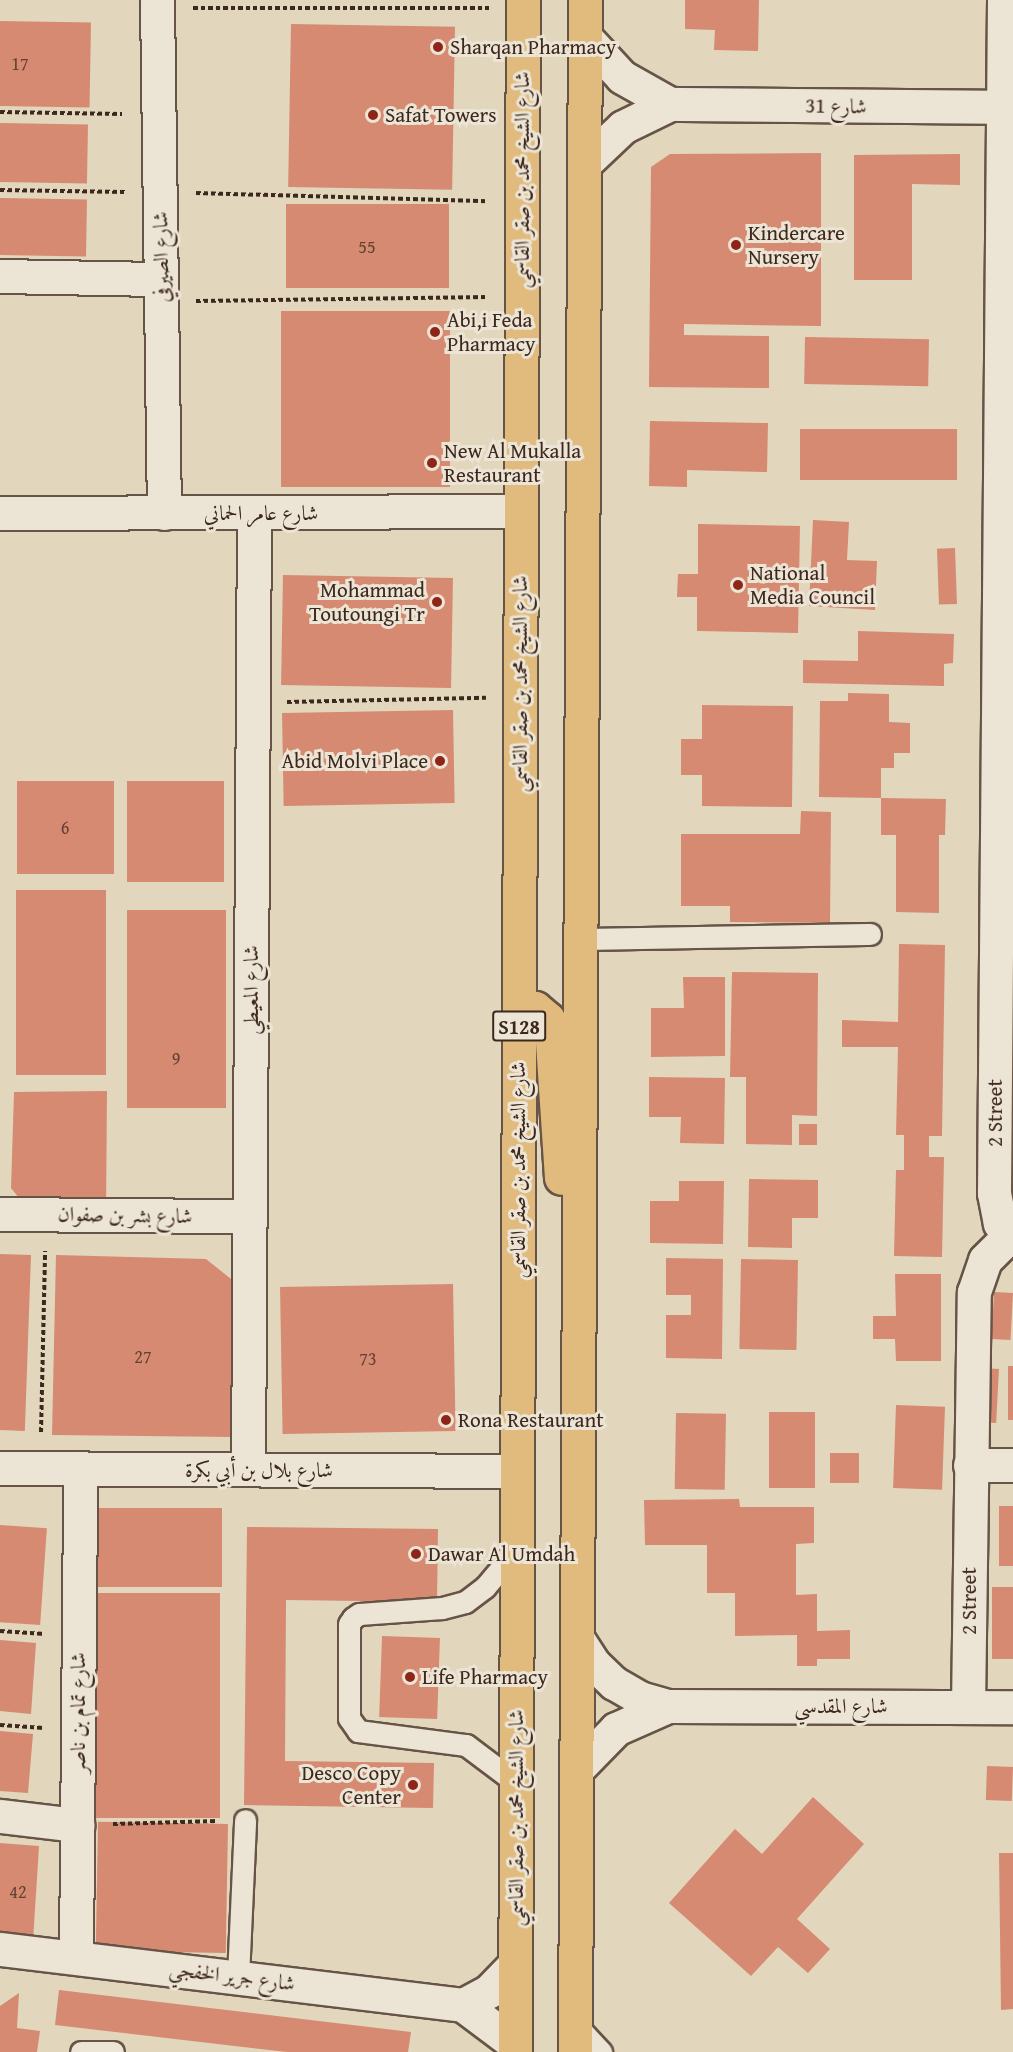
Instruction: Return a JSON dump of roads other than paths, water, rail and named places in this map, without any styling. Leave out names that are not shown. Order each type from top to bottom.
[{"type":"main road","points":[[575,2038],[585,0]]},
{"type":"main road","name":"شارع الشيخ محمد بن صقر القاسمي","points":[[515,2048],[518,1784],[517,1471],[523,4]]},
{"type":"main road","points":[[519,1008],[535,1008],[548,1019],[551,1027],[559,1169],[579,1224]]},
{"type":"street","name":"2 Street","points":[[968,1707],[974,1292],[985,1260],[1011,1237],[995,1209],[1005,919],[1004,0]]},
{"type":"street","name":"شارع الصيرفي","points":[[157,4],[164,513]]},
{"type":"street","name":"شارع 31","points":[[585,37],[622,77],[670,104]]},
{"type":"street","name":"شارع 31","points":[[585,163],[623,127],[670,104],[1003,107]]},
{"type":"street","points":[[0,276],[162,290]]},
{"type":"street","name":"شارع عامر الحماني","points":[[0,513],[521,511]]},
{"type":"street","name":"شارع المعيطي","points":[[248,1468],[254,513]]},
{"type":"street","name":"شارع بشر بن صفوان","points":[[0,1214],[249,1216]]},
{"type":"street","points":[[970,1465],[1013,1465]]},
{"type":"street","name":"شارع بلال بن أبي بكرة","points":[[0,1468],[517,1471]]},
{"type":"street","name":"شارع تمام بن ناصر","points":[[76,1957],[80,1470]]},
{"type":"street","name":"شارع المقدسي","points":[[577,1638],[593,1663],[614,1683],[640,1698],[668,1706],[1013,1707]]},
{"type":"street","name":"شارع المقدسي","points":[[577,1769],[616,1729],[668,1706]]},
{"type":"street","points":[[0,1816],[77,1825]]},
{"type":"street","name":"شارع جرير الخفجي","points":[[0,1949],[463,2005],[515,2048]]},
{"type":"street","points":[[463,2005],[489,1991],[515,1964]]},
{"type":"lane","points":[[580,939],[870,934]]},
{"type":"lane","points":[[517,1549],[485,1587],[465,1602],[442,1608],[359,1614],[353,1618],[349,1624],[349,1718],[353,1729],[358,1731],[465,1745],[518,1784]]},
{"type":"lane","points":[[238,1977],[245,1820]]},
{"type":"lane","points":[[575,2038],[601,2052]]},
{"type":"lane","points":[[81,2052],[113,2052]]},
{"type":"place","name":"Sharqan Pharmacy","points":[[438,47]]},
{"type":"place","name":"Safat Towers","points":[[373,115]]},
{"type":"place","name":"Kindercare Nursery","points":[[736,245]]},
{"type":"place","name":"Abi,i Feda Pharmacy","points":[[435,332]]},
{"type":"place","name":"New Al Mukalla Restaurant","points":[[432,463]]},
{"type":"place","name":"National Media Council","points":[[738,585]]},
{"type":"place","name":"Mohammad Toutoungi Tr","points":[[437,602]]},
{"type":"place","name":"Abid Molvi Place","points":[[440,761]]},
{"type":"place","name":"Rona Restaurant","points":[[446,1420]]},
{"type":"place","name":"Dawar Al Umdah","points":[[416,1554]]},
{"type":"place","name":"Life Pharmacy","points":[[410,1677]]},
{"type":"place","name":"Desco Copy Center","points":[[413,1785]]}]
